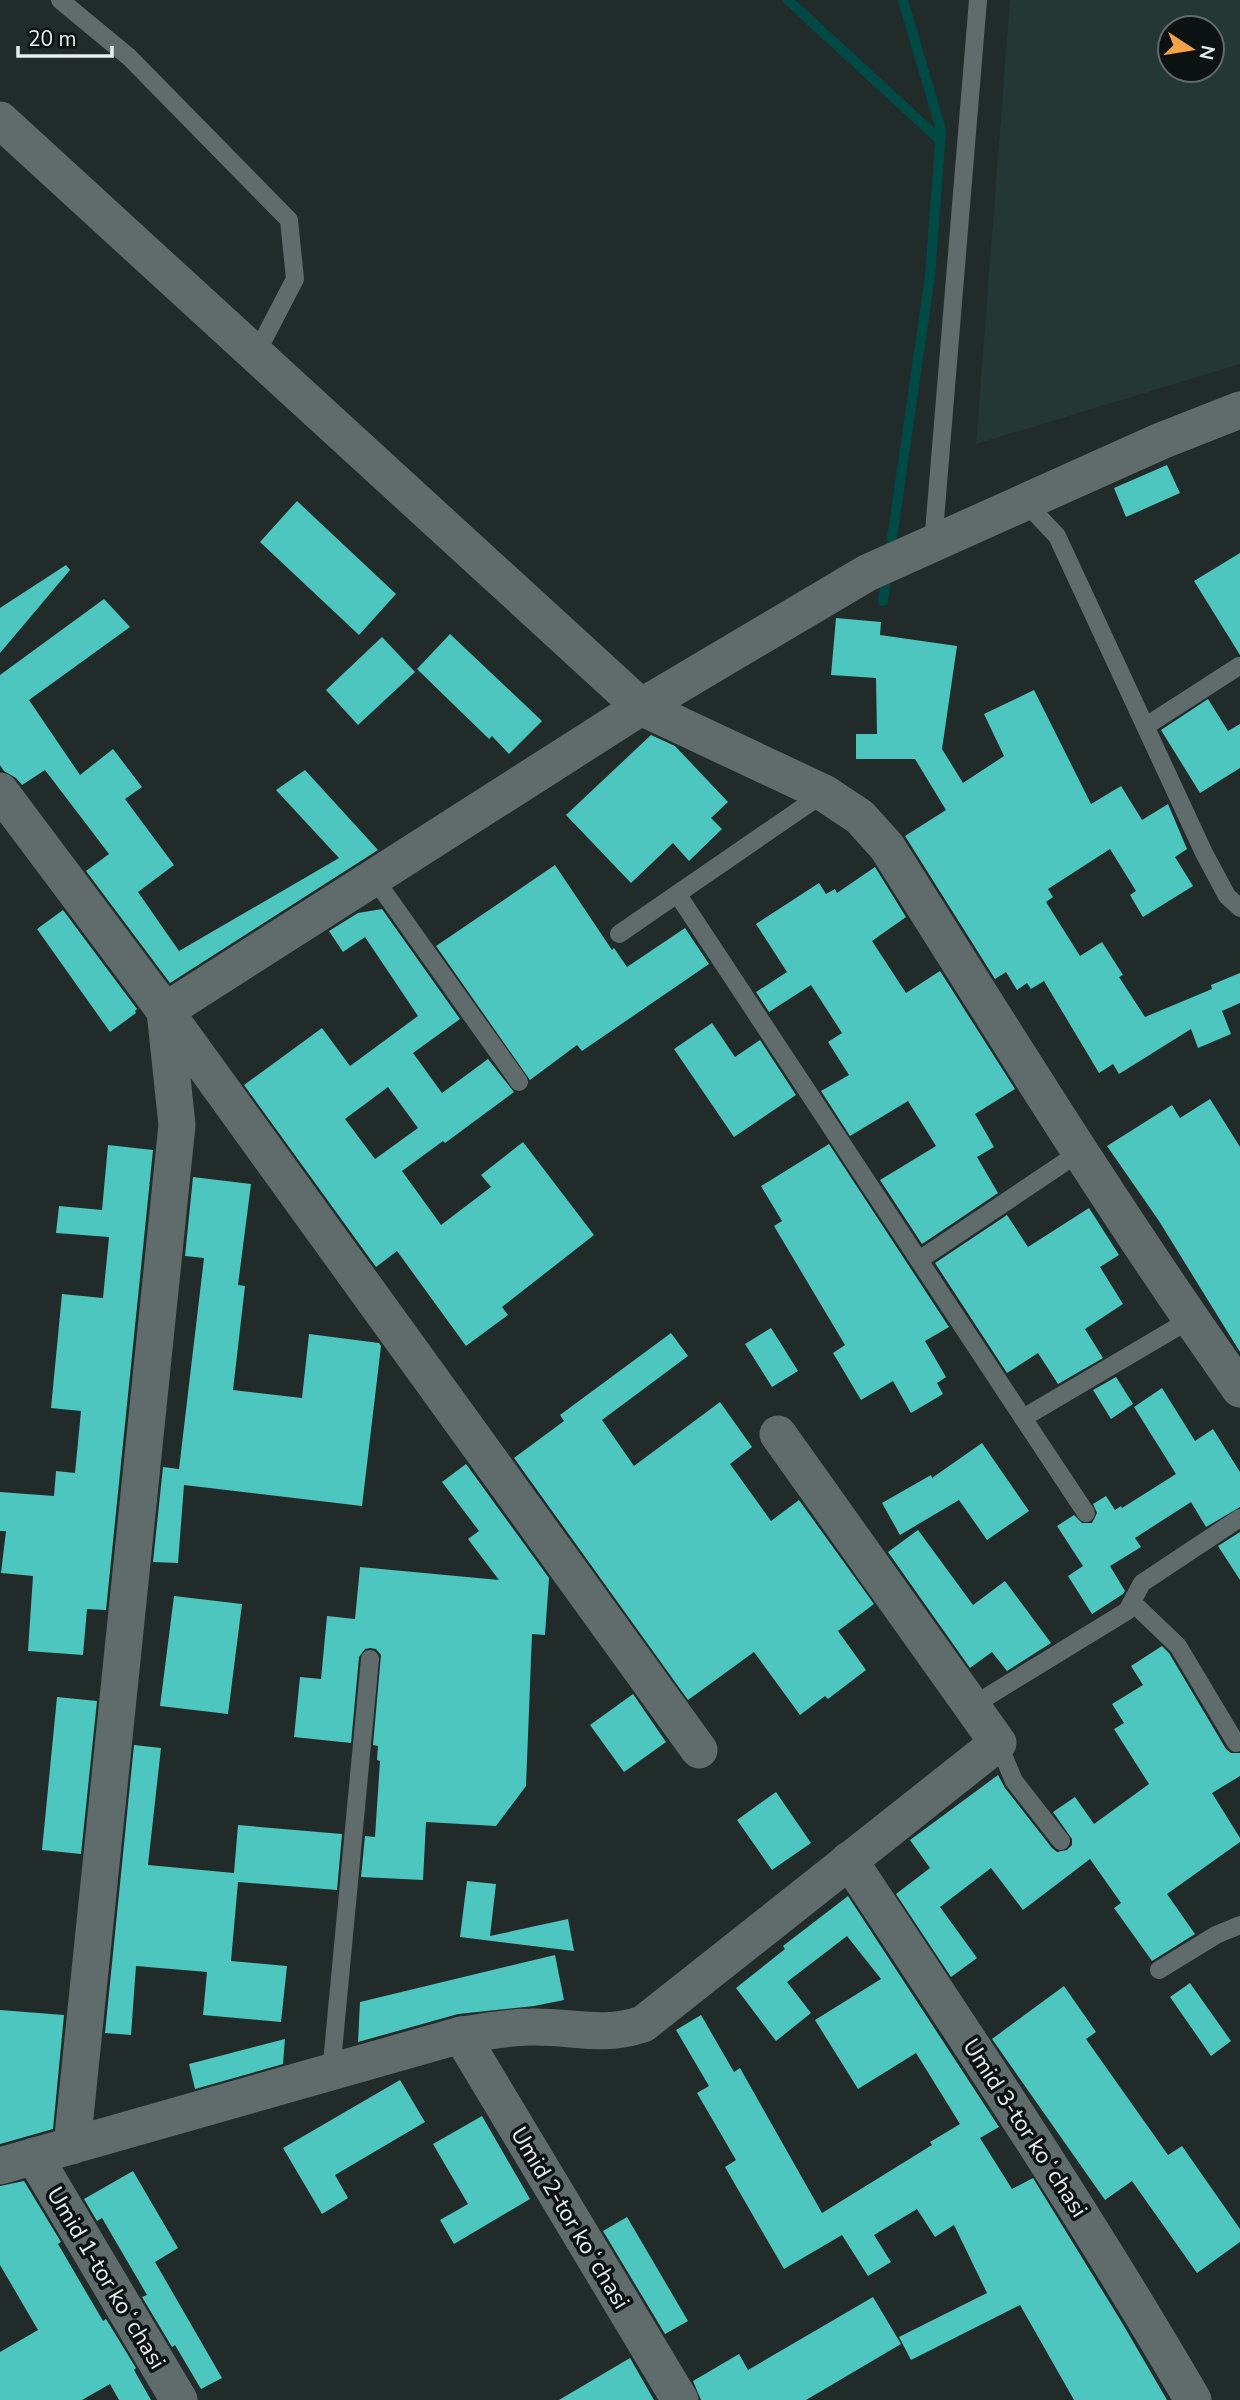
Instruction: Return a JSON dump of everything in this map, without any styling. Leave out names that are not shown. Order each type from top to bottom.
[{"type":"street","points":[[0,120],[641,707],[824,793],[860,817],[887,847],[1080,1152],[1240,1389]]},
{"type":"street","points":[[165,1011],[641,707],[867,573],[1161,441],[1240,410]]},
{"type":"street","points":[[0,791],[165,1011],[699,1750]]},
{"type":"street","points":[[72,2146],[177,1125],[165,1011]]},
{"type":"street","points":[[17,2161],[461,2035],[529,2027],[621,2031],[643,2024],[998,1742],[778,1434]]},
{"type":"street","name":"Umid 3-tor koʻchasi","points":[[849,1860],[959,2025],[1117,2272],[1193,2400]]},
{"type":"street","name":"Umid 2-tor koʻchasi","points":[[461,2035],[680,2400]]},
{"type":"street","name":"Umid 1-tor koʻchasi","points":[[17,2161],[179,2400]]},
{"type":"lane","points":[[60,0],[129,57],[289,220],[295,279],[256,355]]},
{"type":"lane","points":[[918,551],[978,0]]},
{"type":"lane","points":[[1025,502],[1057,536],[1204,853],[1227,896],[1240,908]]},
{"type":"lane","points":[[1146,726],[1238,666]]},
{"type":"lane","points":[[619,934],[824,793]]},
{"type":"lane","points":[[374,878],[519,1083]]},
{"type":"lane","points":[[678,895],[1086,1513]]},
{"type":"lane","points":[[919,1260],[1080,1152]]},
{"type":"lane","points":[[1023,1418],[1191,1319]]},
{"type":"lane","points":[[972,1706],[1127,1611],[1142,1583],[1240,1518]]},
{"type":"lane","points":[[1132,1602],[1178,1646],[1236,1743]]},
{"type":"lane","points":[[331,2073],[370,1659]]},
{"type":"lane","points":[[998,1742],[1014,1781],[1061,1841]]},
{"type":"lane","points":[[1159,1970],[1216,1935],[1240,1925]]},
{"type":"shaded area","points":[[1010,0],[1240,0],[1240,364],[976,444]]},
{"type":"building","points":[[1167,465],[1180,493],[1126,517],[1114,488]]},
{"type":"building","points":[[297,501],[396,594],[359,635],[260,542]]},
{"type":"building","points":[[1240,553],[1240,655],[1194,581]]},
{"type":"building","points":[[66,565],[70,570],[0,653],[0,608]]},
{"type":"building","points":[[104,599],[130,627],[29,700],[80,775],[113,749],[142,787],[125,799],[174,865],[138,892],[179,951],[339,858],[276,790],[305,770],[378,850],[170,983],[86,871],[109,854],[45,770],[22,785],[0,765],[0,675]]},
{"type":"building","points":[[836,618],[881,622],[880,635],[957,646],[942,749],[963,783],[1004,756],[984,714],[1034,690],[1091,804],[1121,786],[1142,820],[1168,804],[1187,849],[1175,857],[1193,886],[1143,917],[1130,895],[1136,891],[1110,849],[1048,889],[1053,897],[1046,902],[1080,956],[1102,942],[1123,975],[1119,977],[1145,1017],[1212,989],[1211,985],[1240,973],[1240,1003],[1222,1011],[1231,1034],[1198,1048],[1191,1029],[1119,1074],[1113,1064],[1099,1073],[1044,981],[1031,989],[1027,983],[1017,990],[1006,972],[995,979],[905,836],[946,810],[915,759],[856,759],[856,734],[877,734],[876,678],[831,675]]},
{"type":"building","points":[[450,634],[542,721],[509,754],[492,736],[489,739],[417,669]]},
{"type":"building","points":[[382,637],[415,672],[358,725],[326,690]]},
{"type":"building","points":[[1208,699],[1228,731],[1240,724],[1240,768],[1200,793],[1161,730]]},
{"type":"building","points":[[651,735],[675,746],[728,802],[711,818],[722,829],[689,861],[673,843],[631,883],[566,815]]},
{"type":"building","points":[[555,865],[612,950],[614,948],[627,967],[685,928],[709,964],[582,1051],[577,1045],[530,1080],[436,946]]},
{"type":"building","points":[[875,867],[906,917],[872,941],[906,993],[940,971],[1015,1089],[975,1114],[994,1147],[977,1157],[998,1193],[922,1244],[880,1180],[936,1146],[908,1101],[850,1136],[821,1091],[849,1075],[828,1042],[842,1033],[811,985],[769,1012],[756,992],[787,972],[756,924],[819,883],[826,894],[835,889],[837,893]]},
{"type":"building","points":[[382,909],[460,1019],[413,1053],[442,1093],[488,1059],[514,1092],[402,1171],[441,1225],[491,1187],[481,1175],[523,1142],[594,1235],[502,1307],[508,1315],[466,1346],[397,1251],[376,1267],[244,1085],[322,1028],[350,1066],[418,1016],[365,937],[343,952],[329,931],[358,913]],"holes":[[[388,1087],[418,1128],[375,1159],[345,1119]]]},
{"type":"building","points":[[63,910],[137,1009],[136,1013],[110,1032],[37,929]]},
{"type":"building","points":[[712,1023],[735,1057],[760,1040],[796,1095],[734,1137],[674,1049]]},
{"type":"building","points":[[1210,1099],[1240,1147],[1240,1352],[1159,1221],[1107,1146],[1172,1105],[1180,1118]]},
{"type":"building","points":[[829,1144],[949,1327],[925,1341],[946,1377],[937,1383],[943,1394],[911,1413],[893,1381],[861,1400],[833,1353],[845,1345],[774,1226],[782,1221],[761,1186]]},
{"type":"building","points":[[108,1145],[153,1150],[106,1610],[87,1609],[83,1655],[28,1651],[33,1576],[1,1573],[6,1531],[0,1531],[0,1492],[54,1496],[56,1471],[75,1473],[81,1411],[51,1408],[62,1294],[103,1298],[109,1237],[56,1233],[59,1206],[102,1210]]},
{"type":"building","points":[[193,1177],[251,1184],[238,1285],[245,1286],[233,1390],[302,1398],[309,1334],[379,1343],[381,1346],[362,1506],[184,1485],[178,1563],[153,1562],[163,1467],[179,1469],[204,1258],[185,1256]]},
{"type":"building","points":[[1089,1208],[1119,1255],[1100,1267],[1123,1304],[1085,1329],[1103,1358],[1058,1384],[1038,1353],[1007,1373],[935,1263],[1007,1215],[1028,1247]]},
{"type":"building","points":[[771,1328],[798,1371],[772,1387],[745,1344]]},
{"type":"building","points":[[671,1333],[688,1356],[602,1420],[634,1466],[720,1402],[752,1447],[730,1464],[771,1521],[799,1500],[874,1604],[838,1631],[866,1670],[828,1699],[825,1696],[800,1715],[754,1652],[688,1700],[514,1458],[564,1421],[560,1415]]},
{"type":"building","points":[[1116,1377],[1133,1404],[1111,1419],[1093,1390]]},
{"type":"building","points":[[1162,1388],[1195,1441],[1213,1429],[1240,1472],[1240,1507],[1206,1527],[1191,1502],[1135,1538],[1141,1547],[1110,1566],[1125,1591],[1092,1614],[1068,1576],[1083,1566],[1057,1526],[1074,1515],[1082,1523],[1092,1523],[1097,1513],[1093,1504],[1106,1496],[1115,1510],[1121,1506],[1122,1508],[1176,1474],[1134,1407]]},
{"type":"building","points":[[982,1443],[1029,1511],[987,1540],[959,1500],[900,1535],[882,1503],[931,1475],[932,1478]]},
{"type":"building","points":[[466,1464],[549,1578],[545,1635],[532,1634],[526,1786],[496,1826],[426,1822],[423,1880],[361,1877],[365,1836],[375,1837],[380,1761],[377,1760],[378,1746],[373,1745],[381,1655],[376,1649],[370,1648],[365,1649],[359,1657],[351,1743],[294,1737],[300,1677],[321,1679],[327,1616],[355,1619],[360,1567],[499,1580],[468,1539],[479,1531],[442,1482]]},
{"type":"building","points":[[918,1530],[973,1605],[1005,1581],[1051,1643],[1007,1671],[992,1652],[970,1668],[888,1552]]},
{"type":"building","points":[[1240,1532],[1240,1580],[1218,1546]]},
{"type":"building","points":[[174,1596],[242,1604],[228,1714],[160,1706]]},
{"type":"building","points":[[1162,1646],[1169,1653],[1226,1749],[1231,1753],[1240,1753],[1240,1776],[1212,1793],[1240,1842],[1167,1894],[1195,1934],[1152,1961],[1114,1908],[1121,1903],[1090,1859],[1023,1910],[991,1868],[940,1907],[977,1958],[951,1977],[896,1894],[930,1868],[910,1840],[998,1775],[1005,1788],[1052,1848],[1057,1852],[1067,1850],[1072,1845],[1072,1839],[1053,1812],[1075,1797],[1094,1824],[1149,1784],[1114,1729],[1124,1723],[1112,1704],[1143,1685],[1131,1666]]},
{"type":"building","points":[[633,1694],[666,1742],[624,1772],[590,1725]]},
{"type":"building","points":[[57,1697],[97,1701],[81,1854],[42,1850]]},
{"type":"building","points":[[134,1745],[161,1748],[148,1865],[234,1873],[238,1825],[342,1834],[337,1890],[238,1882],[231,1961],[287,1966],[281,2022],[203,2015],[207,1972],[136,1966],[131,2035],[105,2033]]},
{"type":"building","points":[[776,1792],[811,1843],[772,1870],[737,1820]]},
{"type":"building","points":[[467,1881],[496,1884],[490,1936],[568,1919],[574,1951],[460,1937]]},
{"type":"building","points":[[848,1896],[999,2127],[980,2138],[1012,2189],[1033,2178],[1167,2400],[1074,2400],[1020,2305],[911,2360],[899,2337],[987,2293],[954,2225],[935,2237],[917,2209],[874,2235],[891,2262],[868,2276],[842,2235],[784,2269],[725,2167],[736,2160],[697,2093],[709,2086],[676,2030],[701,2015],[734,2072],[740,2068],[822,2213],[932,2145],[930,2142],[960,2124],[916,2053],[858,2089],[815,2020],[881,1979],[847,1936],[787,1982],[811,2013],[776,2041],[736,1988],[785,1949],[783,1946]]},
{"type":"building","points":[[555,1955],[564,2000],[458,2014],[358,2042],[360,2002]]},
{"type":"building","points":[[1190,1983],[1231,2041],[1211,2056],[1170,1997]]},
{"type":"building","points":[[1064,1986],[1096,2032],[1086,2039],[1168,2155],[1182,2146],[1240,2229],[1240,2242],[1197,2273],[1132,2181],[1105,2200],[992,2039]]},
{"type":"building","points":[[0,2010],[64,2015],[53,2129],[0,2144]]},
{"type":"building","points":[[285,2039],[283,2064],[195,2089],[189,2064]]},
{"type":"building","points":[[400,2080],[425,2122],[335,2175],[348,2198],[322,2214],[283,2148]]},
{"type":"building","points":[[482,2116],[530,2199],[454,2244],[440,2220],[468,2204],[433,2144]]},
{"type":"building","points":[[133,2171],[178,2248],[155,2262],[222,2378],[201,2389],[142,2297],[147,2295],[102,2218],[97,2221],[84,2199]]},
{"type":"building","points":[[24,2181],[61,2242],[58,2244],[103,2321],[106,2319],[136,2368],[134,2370],[151,2400],[119,2400],[110,2384],[82,2400],[0,2400],[0,2352],[38,2330],[0,2265],[0,2186]]},
{"type":"building","points":[[627,2217],[688,2321],[665,2334],[603,2231]]},
{"type":"building","points":[[873,2297],[901,2344],[806,2400],[701,2400],[693,2381],[739,2354],[748,2370]]},
{"type":"building","points":[[630,2358],[654,2400],[559,2400]]},
{"type":"waterway","points":[[788,0],[940,140]]},
{"type":"waterway","points":[[890,552],[930,276],[941,130],[903,0]]},
{"type":"waterway","points":[[883,601],[887,574]]}]
